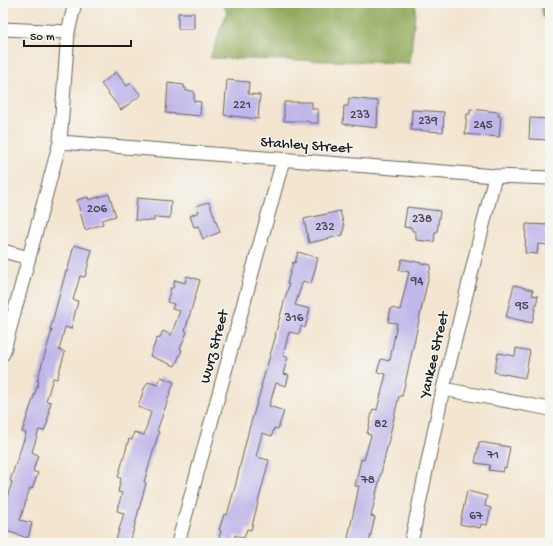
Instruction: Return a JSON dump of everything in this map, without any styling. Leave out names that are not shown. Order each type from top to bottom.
[{"type":"street","points":[[3,354],[60,142],[68,32],[76,3]]},
{"type":"street","points":[[3,29],[68,32]]},
{"type":"street","name":"Stahley Street","points":[[60,142],[495,176],[550,178]]},
{"type":"street","name":"Wurz Street","points":[[178,543],[283,160]]},
{"type":"street","name":"Yankee Street","points":[[411,543],[442,389],[495,176]]},
{"type":"street","points":[[3,251],[29,258]]},
{"type":"street","points":[[442,389],[550,409]]},
{"type":"green space","points":[[221,3],[416,3],[410,63],[210,58],[227,12]]},
{"type":"green space","points":[[541,3],[550,3],[550,16],[543,17]]},
{"type":"building","points":[[178,13],[194,13],[194,29],[178,29]]},
{"type":"building","points":[[116,72],[127,86],[131,83],[141,95],[121,110],[101,84]]},
{"type":"building","points":[[227,80],[249,82],[248,94],[260,95],[258,119],[224,115]]},
{"type":"building","points":[[168,83],[184,85],[186,91],[194,91],[194,101],[201,102],[200,116],[166,113]]},
{"type":"building","points":[[349,98],[378,101],[377,128],[343,124],[344,106],[348,106]]},
{"type":"building","points":[[284,102],[312,102],[312,109],[318,109],[318,123],[310,123],[308,121],[284,121]]},
{"type":"building","points":[[470,109],[499,112],[498,116],[501,116],[499,137],[465,134],[467,114],[470,114]]},
{"type":"building","points":[[412,110],[444,112],[443,132],[411,130]]},
{"type":"building","points":[[530,118],[550,119],[550,140],[529,139]]},
{"type":"building","points":[[109,194],[116,216],[102,220],[103,224],[85,230],[77,200],[88,197],[89,200]]},
{"type":"building","points":[[137,198],[171,201],[170,218],[154,217],[154,221],[135,220]]},
{"type":"building","points":[[209,202],[220,232],[203,239],[198,226],[194,227],[190,216],[199,212],[196,206]]},
{"type":"building","points":[[407,207],[440,211],[434,242],[416,240],[416,231],[412,231],[412,228],[404,227]]},
{"type":"building","points":[[340,211],[344,226],[343,235],[309,243],[304,219]]},
{"type":"building","points":[[526,224],[550,225],[550,245],[538,244],[537,254],[525,253]]},
{"type":"building","points":[[74,245],[92,250],[85,277],[80,276],[73,300],[78,301],[71,329],[65,327],[59,350],[65,352],[57,379],[53,378],[46,401],[51,402],[48,412],[50,412],[48,421],[44,431],[39,430],[32,452],[38,455],[33,471],[38,473],[32,489],[30,488],[20,520],[32,523],[28,538],[3,530],[3,510],[12,482],[10,481],[26,433],[22,432],[39,381],[37,381],[52,330],[50,330]]},
{"type":"building","points":[[298,252],[318,258],[311,284],[303,281],[295,305],[310,309],[305,328],[301,326],[299,334],[289,332],[283,356],[288,357],[283,374],[289,375],[286,386],[276,383],[269,406],[284,411],[278,429],[274,428],[272,436],[262,433],[256,457],[269,460],[251,530],[247,529],[244,538],[235,535],[233,542],[219,537],[221,531],[219,530],[224,514],[227,515],[235,487],[249,429],[289,284],[287,284],[293,262],[295,263]]},
{"type":"building","points":[[402,259],[431,265],[402,396],[399,396],[371,516],[375,517],[369,543],[350,543],[351,539],[348,538],[359,486],[355,486],[361,459],[364,460],[371,435],[367,434],[373,409],[377,410],[386,374],[377,372],[381,359],[390,360],[397,323],[388,322],[391,308],[400,310],[409,272],[399,270]]},
{"type":"building","points":[[187,276],[200,280],[185,331],[187,332],[180,349],[182,350],[175,366],[150,356],[157,338],[159,339],[163,331],[171,335],[180,311],[172,309],[174,304],[167,302],[175,280],[185,283]]},
{"type":"building","points":[[514,285],[533,290],[532,295],[538,296],[532,323],[506,317]]},
{"type":"building","points":[[516,348],[530,351],[525,378],[494,372],[498,353],[515,356]]},
{"type":"building","points":[[161,377],[174,382],[157,431],[159,432],[144,482],[146,483],[130,543],[115,543],[124,513],[117,511],[122,493],[118,492],[121,478],[118,477],[129,439],[132,440],[134,432],[144,435],[151,412],[138,407],[144,389],[148,382],[158,385]]},
{"type":"building","points":[[479,442],[510,447],[506,468],[504,467],[503,472],[489,470],[490,465],[475,463]]},
{"type":"building","points":[[467,491],[487,496],[485,506],[491,508],[487,525],[481,524],[480,528],[460,524]]}]
